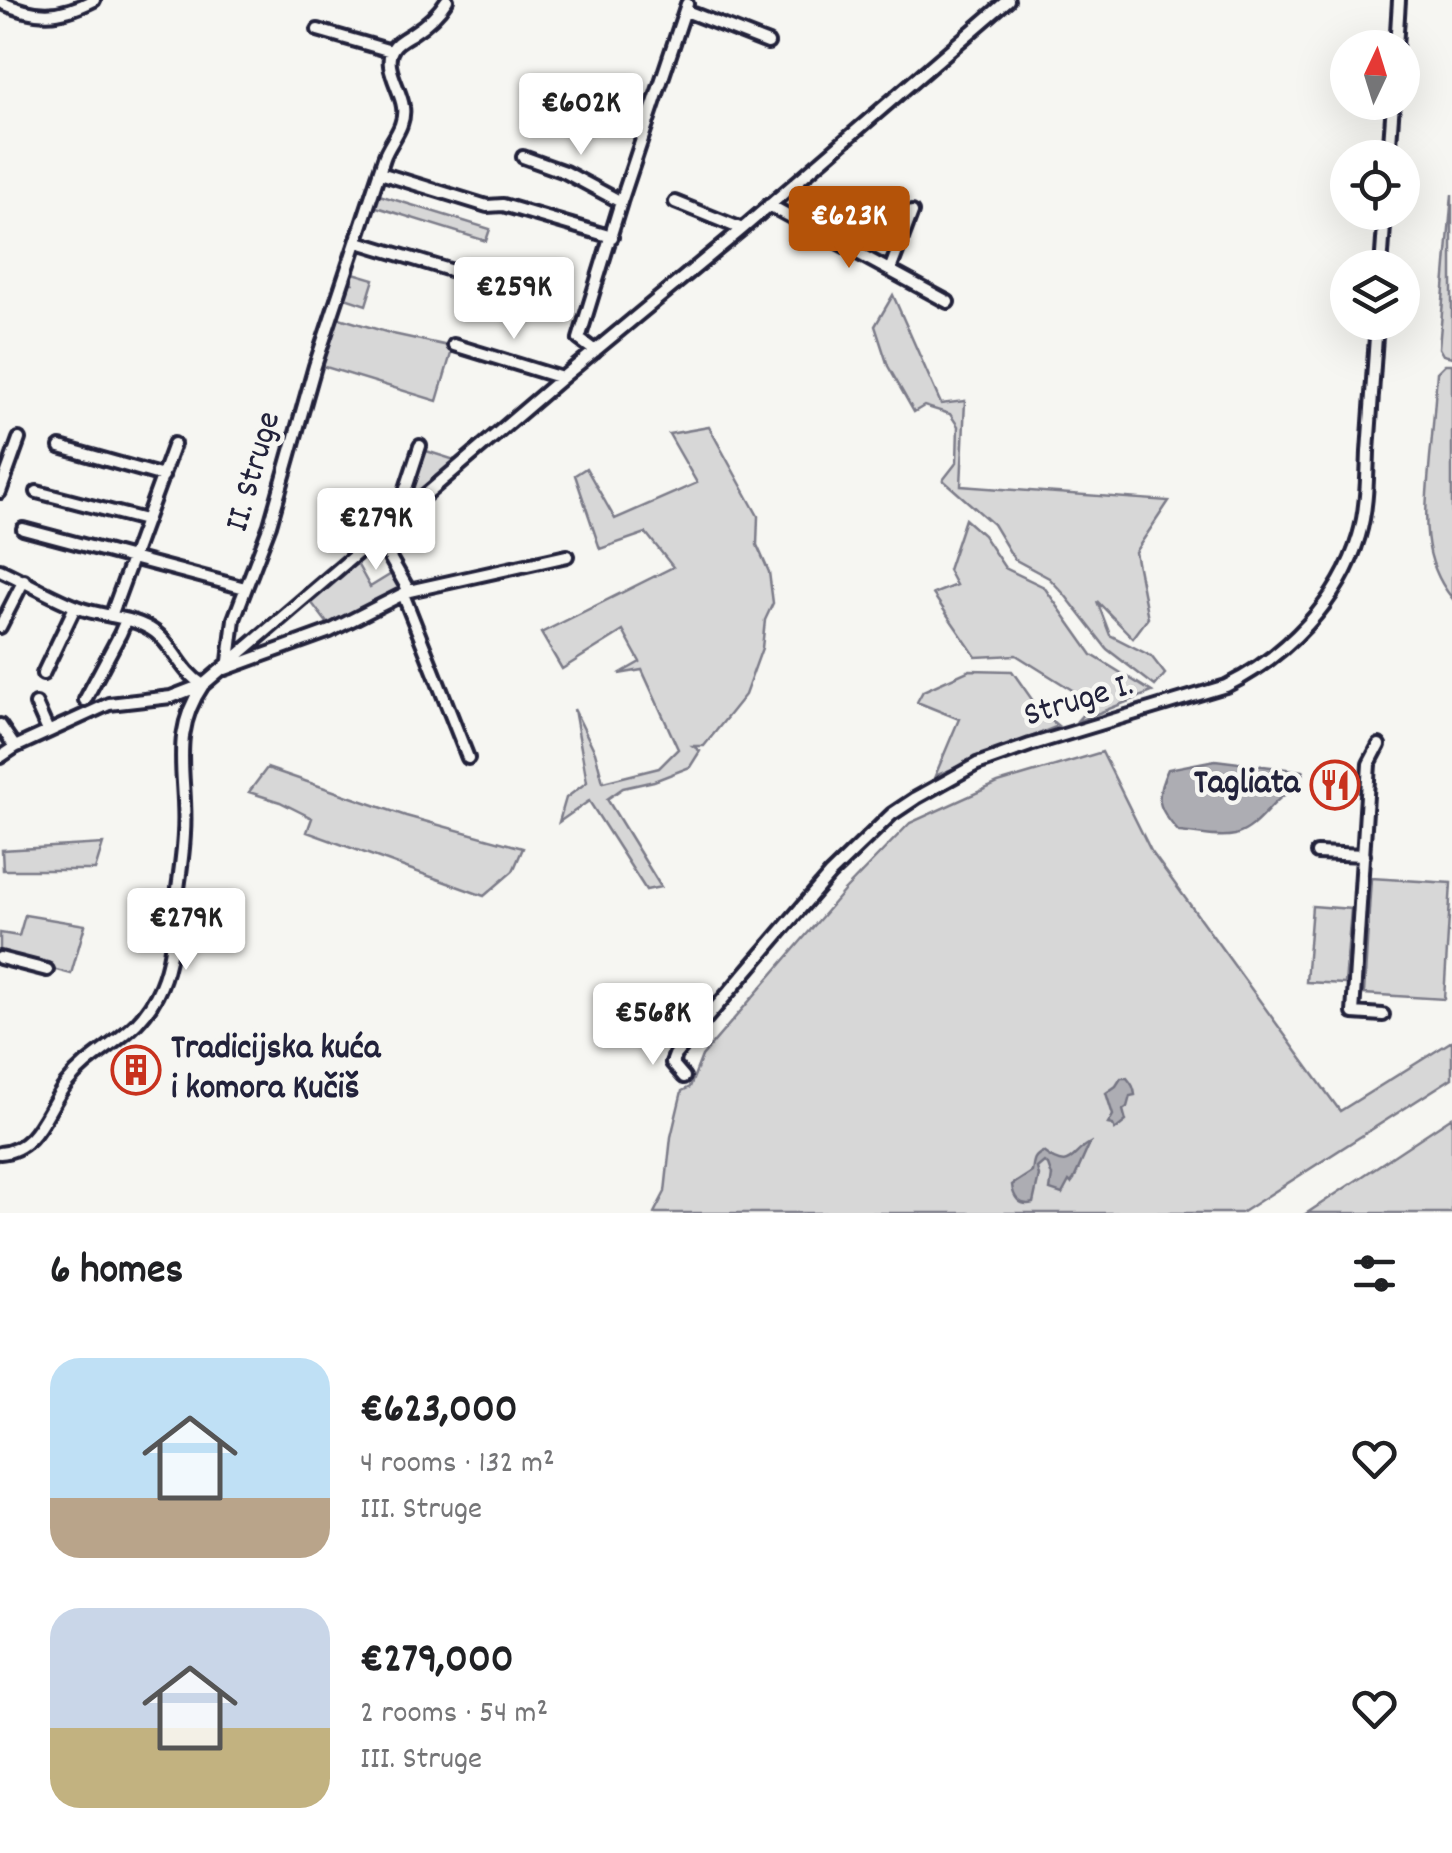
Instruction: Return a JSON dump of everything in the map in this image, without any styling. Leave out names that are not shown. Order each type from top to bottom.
[{"type":"street","points":[[0,2],[27,13],[45,14],[76,9],[94,0]]},
{"type":"street","points":[[318,30],[391,51],[395,44],[425,25],[446,0]]},
{"type":"street","points":[[0,1153],[16,1150],[31,1140],[62,1088],[136,1026],[161,987],[169,958],[184,833],[182,736],[187,714],[203,685],[1008,0]]},
{"type":"street","points":[[1398,30],[1400,0]]},
{"type":"street","points":[[595,351],[579,339],[687,7],[768,42]]},
{"type":"street","name":"II. Struge","points":[[229,660],[234,619],[270,525],[315,366],[388,145],[403,118],[391,70],[391,51]]},
{"type":"street","points":[[523,157],[565,172],[621,202]]},
{"type":"street","points":[[380,172],[486,206],[497,204],[612,238]]},
{"type":"street","points":[[675,202],[742,229]]},
{"type":"street","points":[[768,205],[948,302]]},
{"type":"street","points":[[890,270],[912,212]]},
{"type":"street","points":[[358,242],[454,271]]},
{"type":"street","name":"Struge I.","points":[[684,1077],[672,1062],[674,1054],[830,874],[892,814],[977,764],[1226,686],[1289,643],[1337,586],[1359,536],[1377,340]]},
{"type":"street","points":[[454,344],[562,378]]},
{"type":"street","points":[[0,492],[20,439]]},
{"type":"street","points":[[111,616],[174,444]]},
{"type":"street","points":[[395,520],[420,446]]},
{"type":"street","points":[[60,447],[163,476]]},
{"type":"street","points":[[37,492],[145,520]]},
{"type":"street","points":[[24,528],[245,588]]},
{"type":"street","points":[[378,535],[406,592],[468,758]]},
{"type":"street","points":[[215,672],[330,631],[406,592],[568,556]]},
{"type":"street","points":[[0,570],[75,607],[146,627],[203,685]]},
{"type":"street","points":[[0,627],[24,580]]},
{"type":"street","points":[[43,674],[75,607]]},
{"type":"street","points":[[84,700],[126,620]]},
{"type":"street","points":[[0,758],[14,747],[110,704],[171,697],[203,685]]},
{"type":"street","points":[[36,704],[48,731]]},
{"type":"street","points":[[0,726],[14,747]]},
{"type":"street","points":[[1379,746],[1369,764],[1353,1013],[1383,1016]]},
{"type":"street","points":[[1317,854],[1364,855]]},
{"type":"street","points":[[0,958],[46,970]]},
{"type":"shaded area","points":[[376,194],[490,229],[486,241],[373,206]]},
{"type":"shaded area","points":[[1452,194],[1452,357],[1443,355],[1439,348]]},
{"type":"shaded area","points":[[350,272],[374,279],[366,305],[342,297],[347,283],[352,283]]},
{"type":"shaded area","points":[[893,295],[941,404],[965,401],[961,486],[1169,501],[1135,552],[1148,618],[1133,638],[1097,601],[1110,635],[1151,656],[1165,674],[1155,686],[1107,649],[1049,578],[1014,559],[993,524],[943,480],[957,462],[958,426],[950,414],[924,406],[914,412],[888,366],[875,326]]},
{"type":"shaded area","points":[[336,317],[453,347],[437,401],[319,365]]},
{"type":"shaded area","points":[[1445,364],[1452,364],[1452,598],[1434,565],[1427,530],[1437,372]]},
{"type":"shaded area","points":[[709,427],[758,516],[757,545],[769,572],[773,603],[745,695],[704,746],[693,746],[700,751],[690,767],[623,788],[607,799],[661,887],[646,890],[589,801],[559,822],[566,798],[587,782],[574,709],[595,752],[603,782],[659,768],[678,749],[642,670],[619,674],[640,662],[623,631],[562,669],[541,633],[673,567],[646,533],[600,549],[575,475],[586,468],[615,519],[697,483],[669,434]]},
{"type":"shaded area","points":[[420,449],[458,461],[404,507]]},
{"type":"shaded area","points":[[965,519],[983,535],[1005,568],[1044,587],[1092,655],[1152,692],[1076,722],[1093,703],[1016,655],[976,657],[933,594],[956,585],[948,570]]},
{"type":"shaded area","points":[[355,560],[370,587],[393,573],[403,591],[331,628],[308,598]]},
{"type":"shaded area","points":[[970,670],[1012,671],[1040,711],[1058,726],[935,776],[959,719],[917,702],[923,691]]},
{"type":"shaded area","points":[[1102,752],[1151,851],[1340,1111],[1452,1041],[1452,1078],[1241,1213],[654,1213],[665,1192],[671,1137],[682,1091],[690,1087],[702,1056],[844,891],[910,823],[998,783]]},
{"type":"shaded area","points":[[1215,760],[1303,771],[1299,789],[1282,796],[1253,825],[1235,835],[1179,832],[1160,802],[1168,769]]},
{"type":"shaded area","points":[[267,768],[406,816],[523,848],[513,871],[484,896],[307,832],[312,818],[249,792]]},
{"type":"shaded area","points":[[103,844],[95,870],[3,870],[2,850]]},
{"type":"shaded area","points":[[1371,878],[1451,883],[1444,999],[1364,994]]},
{"type":"shaded area","points":[[1312,906],[1351,909],[1345,984],[1306,982]]},
{"type":"shaded area","points":[[25,915],[85,925],[71,974],[0,955],[0,933],[19,936]]},
{"type":"shaded area","points":[[1121,1078],[1127,1078],[1135,1095],[1130,1096],[1123,1110],[1126,1121],[1115,1130],[1108,1124],[1113,1115],[1106,1093]]},
{"type":"shaded area","points":[[1452,1117],[1452,1213],[1307,1213]]},
{"type":"shaded area","points":[[1090,1143],[1074,1179],[1062,1194],[1050,1190],[1052,1176],[1044,1162],[1037,1168],[1033,1203],[1024,1204],[1016,1197],[1012,1185],[1032,1172],[1039,1154],[1070,1160]]},
{"type":"place","name":"Tagliata","points":[[1335,785]]},
{"type":"place","name":"Tradicijska kuća i komora Kučiš","points":[[136,1070]]}]
